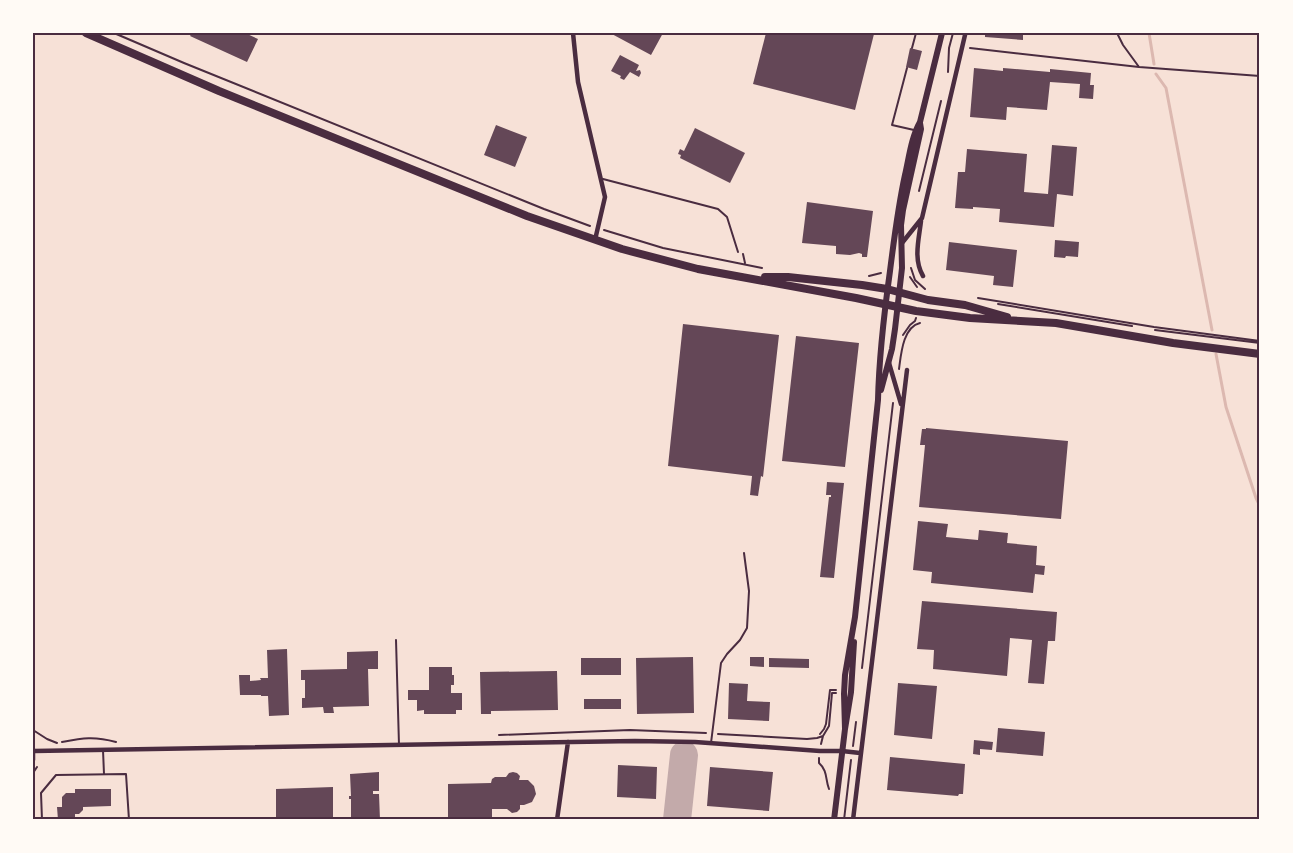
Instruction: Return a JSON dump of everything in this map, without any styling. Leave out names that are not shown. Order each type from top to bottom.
[{"type":"main road","points":[[86,33],[219,91],[516,212],[629,251],[698,269],[922,312],[970,318],[1056,323],[1173,343],[1260,354]]},
{"type":"main road","points":[[739,277],[788,278],[862,285],[918,298],[965,305],[1028,321]]},
{"type":"street","points":[[573,33],[578,82],[605,197],[595,240]]},
{"type":"street","points":[[834,820],[845,729],[844,691],[855,617],[878,400],[885,304],[897,213],[942,33]]},
{"type":"street","points":[[923,276],[917,259],[922,218],[964,36]]},
{"type":"street","points":[[878,400],[892,349],[901,276],[903,210],[919,127]]},
{"type":"street","points":[[901,245],[922,218]]},
{"type":"street","points":[[889,361],[902,406]]},
{"type":"street","points":[[853,820],[907,370]]},
{"type":"street","points":[[33,760],[33,750],[635,741],[711,743],[860,753]]},
{"type":"street","points":[[557,820],[568,742]]},
{"type":"lane","points":[[912,48],[916,33]]},
{"type":"lane","points":[[907,68],[892,125],[919,127]]},
{"type":"lane","points":[[601,178],[718,209],[727,218],[738,252]]},
{"type":"lane","points":[[711,743],[721,663],[747,628],[748,591],[744,553]]},
{"type":"lane","points":[[396,640],[399,745]]},
{"type":"lane","points":[[102,750],[104,774]]},
{"type":"lane","points":[[42,820],[41,793],[56,775],[104,774],[126,774],[129,820]]},
{"type":"path","points":[[114,33],[522,200],[598,228],[663,248],[771,269]]},
{"type":"path","points":[[947,75],[949,48],[954,33],[964,36],[970,48],[1139,67],[1260,76]]},
{"type":"path","points":[[1117,33],[1139,67]]},
{"type":"path","points":[[919,193],[943,94]]},
{"type":"path","points":[[910,264],[917,284],[932,291]]},
{"type":"path","points":[[863,276],[881,273],[889,275]]},
{"type":"path","points":[[901,276],[910,277],[916,286],[925,292]]},
{"type":"path","points":[[973,299],[1153,329],[1260,342]]},
{"type":"path","points":[[896,377],[903,336],[915,321]]},
{"type":"path","points":[[898,373],[906,337],[911,327],[920,323]]},
{"type":"path","points":[[861,673],[894,394]]},
{"type":"path","points":[[821,735],[829,726],[832,693],[839,692]]},
{"type":"path","points":[[844,820],[856,719]]},
{"type":"path","points":[[33,730],[57,743]]},
{"type":"path","points":[[819,763],[825,770],[830,792]]},
{"type":"building","points":[[192,33],[245,33],[258,39],[247,62],[190,36]]},
{"type":"building","points":[[610,33],[663,33],[651,55]]},
{"type":"building","points":[[766,33],[874,34],[855,110],[753,84]]},
{"type":"building","points":[[985,33],[1023,33],[1023,40],[985,37]]},
{"type":"building","points":[[910,48],[922,51],[917,70],[906,67]]},
{"type":"building","points":[[620,55],[639,65],[636,71],[640,70],[639,77],[630,72],[624,80],[611,71]]},
{"type":"building","points":[[974,68],[1050,72],[1050,69],[1091,73],[1090,85],[1094,85],[1093,99],[1079,98],[1080,84],[1050,82],[1047,110],[1007,107],[1006,120],[970,117]]},
{"type":"building","points":[[496,125],[527,137],[515,167],[484,155]]},
{"type":"building","points":[[695,128],[745,153],[730,183],[680,158],[681,155],[678,154],[680,149],[684,151]]},
{"type":"building","points":[[1052,145],[1077,147],[1073,196],[1057,194],[1054,227],[999,222],[1000,209],[955,208],[958,172],[965,172],[967,149],[1027,154],[1024,192],[1048,194]]},
{"type":"building","points":[[807,202],[873,211],[867,257],[862,257],[859,253],[836,254],[836,246],[802,243]]},
{"type":"building","points":[[1055,240],[1079,242],[1078,257],[1054,257]]},
{"type":"building","points":[[949,242],[1017,250],[1013,287],[993,285],[994,276],[946,270]]},
{"type":"building","points":[[683,324],[779,335],[763,477],[761,476],[758,496],[750,495],[752,476],[668,466]]},
{"type":"building","points":[[796,336],[859,343],[845,467],[782,461]]},
{"type":"building","points":[[922,429],[1068,441],[1061,519],[919,507],[925,445],[920,445]]},
{"type":"building","points":[[827,482],[844,483],[834,578],[820,577],[829,497],[831,497],[831,495],[826,495]]},
{"type":"building","points":[[918,521],[948,524],[946,537],[978,540],[979,530],[1008,533],[1007,543],[1037,546],[1036,565],[1045,566],[1044,575],[1035,574],[1033,593],[931,583],[932,572],[913,570]]},
{"type":"building","points":[[922,601],[1057,612],[1055,641],[1048,641],[1044,684],[1028,683],[1032,640],[1010,638],[1007,676],[933,669],[934,650],[917,649]]},
{"type":"building","points":[[287,649],[289,715],[269,716],[268,696],[240,695],[239,675],[250,675],[250,681],[268,678],[267,650]]},
{"type":"building","points":[[378,651],[378,669],[368,669],[369,706],[333,707],[334,713],[324,713],[323,707],[302,708],[302,698],[305,698],[305,680],[301,680],[301,670],[347,669],[347,652]]},
{"type":"building","points":[[693,657],[694,713],[637,714],[636,658]]},
{"type":"building","points":[[750,657],[764,657],[764,667],[750,666]]},
{"type":"building","points":[[581,658],[621,658],[621,675],[581,675]]},
{"type":"building","points":[[769,658],[809,659],[809,668],[769,667]]},
{"type":"building","points":[[429,667],[452,667],[454,685],[451,685],[451,693],[462,693],[462,710],[456,710],[456,714],[424,714],[424,710],[417,711],[417,700],[408,700],[408,690],[429,690]]},
{"type":"building","points":[[557,671],[558,710],[491,711],[491,714],[481,714],[480,672]]},
{"type":"building","points":[[729,683],[748,684],[747,701],[770,702],[769,721],[728,719]]},
{"type":"building","points":[[898,683],[937,686],[932,739],[894,735]]},
{"type":"building","points":[[584,699],[621,699],[621,709],[584,709]]},
{"type":"building","points":[[998,728],[1045,732],[1043,756],[996,752]]},
{"type":"building","points":[[974,740],[993,742],[992,750],[980,749],[980,755],[973,754]]},
{"type":"building","points":[[890,757],[965,764],[963,794],[958,796],[887,790]]},
{"type":"building","points":[[618,765],[657,767],[656,799],[617,797]]},
{"type":"building","points":[[710,767],[773,772],[769,811],[707,806]]},
{"type":"building","points":[[379,772],[379,791],[373,791],[373,794],[379,794],[380,820],[351,820],[350,774]]},
{"type":"building","points":[[513,772],[520,776],[519,780],[528,780],[534,786],[536,794],[532,802],[520,805],[517,812],[512,813],[507,809],[492,809],[492,820],[448,820],[448,784],[491,783],[495,777],[506,777]]},
{"type":"building","points":[[333,787],[333,820],[276,820],[276,789]]},
{"type":"building","points":[[75,789],[111,789],[111,806],[83,807],[79,814],[75,814],[75,820],[58,820],[57,807],[62,807],[62,797],[66,793],[75,793]]},
{"type":"waterway","points":[[1149,33],[1154,64]]},
{"type":"waterway","points":[[1156,74],[1166,88],[1212,330]]},
{"type":"waterway","points":[[1216,354],[1226,407],[1260,506]]},
{"type":"taxiway","points":[[677,820],[684,755]]}]
